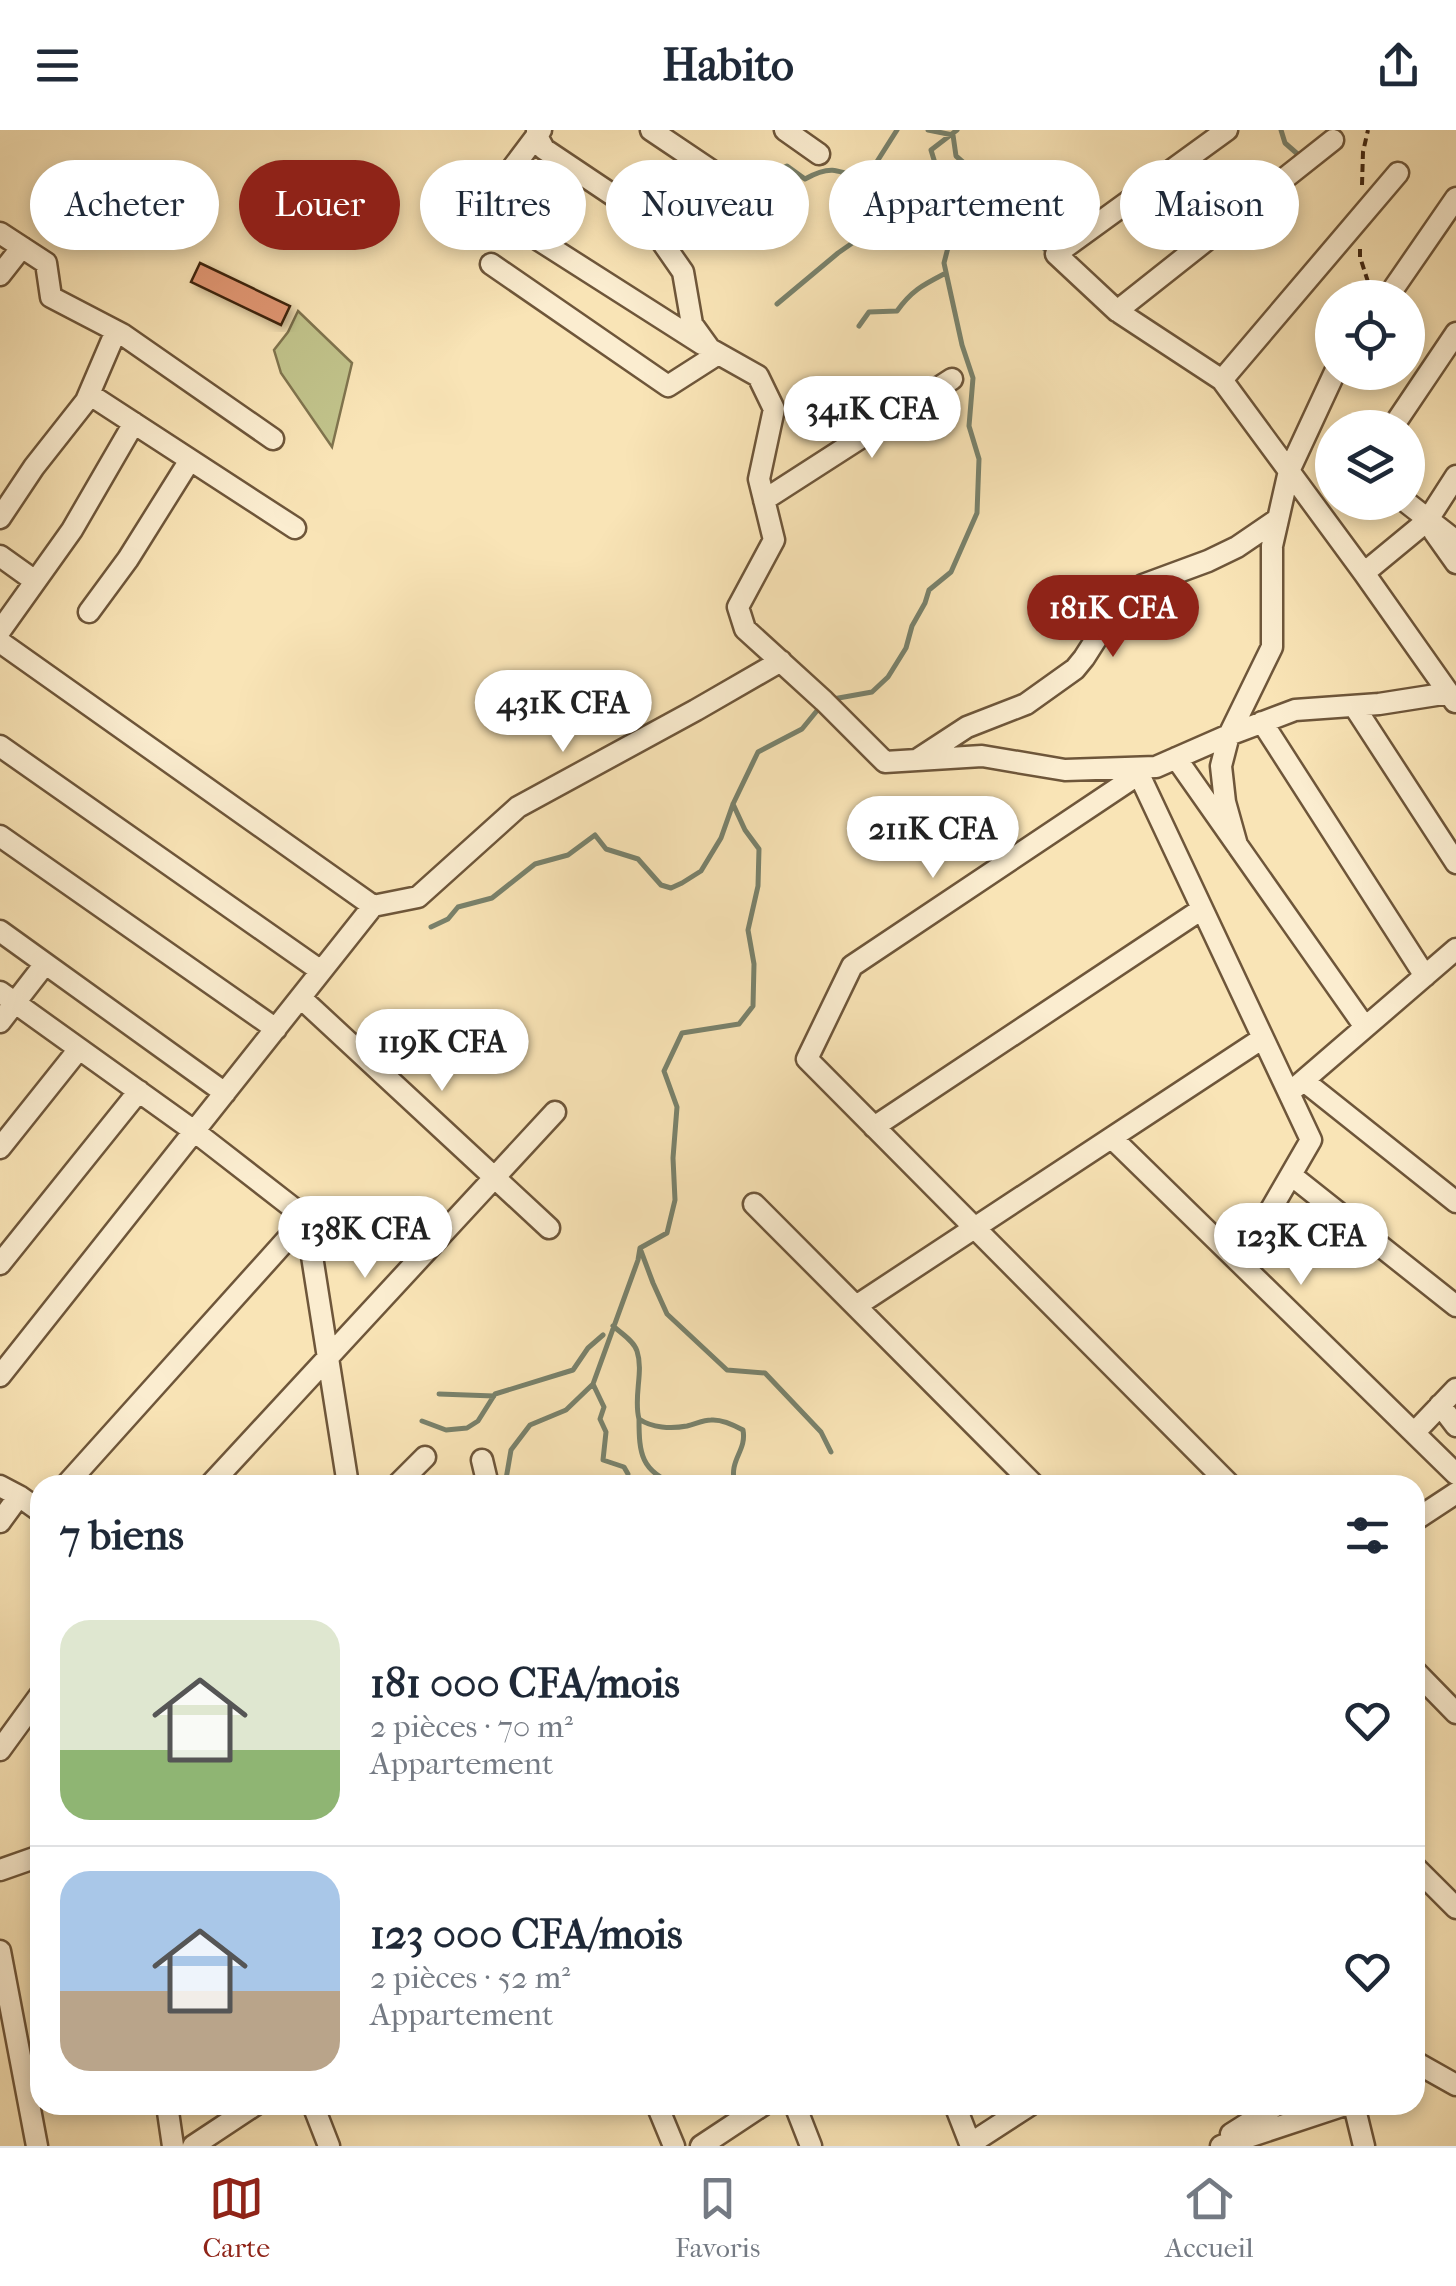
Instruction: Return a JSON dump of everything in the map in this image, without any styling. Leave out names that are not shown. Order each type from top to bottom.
[{"type":"street","points":[[651,130],[696,160]]},
{"type":"street","points":[[785,130],[819,154]]},
{"type":"street","points":[[1228,130],[1056,254],[1117,312],[1222,380],[1288,471],[1315,497]]},
{"type":"street","points":[[538,132],[482,208],[758,376],[774,409],[759,479],[774,540],[738,607],[745,629],[885,762],[982,756],[1065,770],[1137,771],[1156,767],[1296,710],[1453,698]]},
{"type":"street","points":[[538,132],[544,148],[644,216],[684,272],[692,324],[714,351]]},
{"type":"street","points":[[1117,312],[1333,140]]},
{"type":"street","points":[[1222,380],[1398,173]]},
{"type":"street","points":[[1399,280],[1456,198]]},
{"type":"street","points":[[0,233],[46,263],[52,297],[116,331],[273,439]]},
{"type":"street","points":[[0,275],[22,247]]},
{"type":"street","points":[[492,264],[668,386],[714,351]]},
{"type":"street","points":[[0,518],[89,394],[116,331]]},
{"type":"street","points":[[1404,410],[1456,332]]},
{"type":"street","points":[[764,500],[952,379]]},
{"type":"street","points":[[1237,845],[1225,802],[1221,766],[1228,735],[1272,647],[1272,546],[1288,471],[1326,390]]},
{"type":"street","points":[[89,394],[295,528]]},
{"type":"street","points":[[0,631],[72,530],[134,424]]},
{"type":"street","points":[[89,612],[128,559],[190,460]]},
{"type":"street","points":[[1364,574],[1427,521],[1456,476]]},
{"type":"street","points":[[916,760],[967,727],[1026,704],[1075,669],[1123,597],[1143,584],[1237,547],[1278,519]]},
{"type":"street","points":[[1333,520],[1364,574],[1453,698]]},
{"type":"street","points":[[1427,521],[1456,542]]},
{"type":"street","points":[[1427,521],[1456,563]]},
{"type":"street","points":[[0,556],[35,581]]},
{"type":"street","points":[[0,642],[374,906]]},
{"type":"street","points":[[0,1376],[374,906],[418,897],[518,807],[781,660]]},
{"type":"street","points":[[1354,706],[1456,864]]},
{"type":"street","points":[[1262,722],[1425,976]]},
{"type":"street","points":[[0,746],[321,971]]},
{"type":"street","points":[[1176,758],[1365,1027]]},
{"type":"street","points":[[1137,771],[1263,1038],[1296,1087],[1311,1140],[1240,1263]]},
{"type":"street","points":[[1137,771],[852,966],[807,1059],[1220,1475]]},
{"type":"street","points":[[0,836],[276,1029]]},
{"type":"street","points":[[874,1127],[1202,908]]},
{"type":"street","points":[[0,931],[225,1093]]},
{"type":"street","points":[[1296,1087],[1456,949]]},
{"type":"street","points":[[0,1022],[8,997],[45,964]]},
{"type":"street","points":[[8,997],[306,1218],[346,1475]]},
{"type":"street","points":[[300,998],[549,1228]]},
{"type":"street","points":[[856,1306],[1263,1038]]},
{"type":"street","points":[[0,1148],[79,1048]]},
{"type":"street","points":[[1296,1087],[1456,1202]]},
{"type":"street","points":[[0,1264],[139,1092]]},
{"type":"street","points":[[219,1475],[556,1112]]},
{"type":"street","points":[[1112,1138],[1456,1474]]},
{"type":"street","points":[[1291,1175],[1456,1306]]},
{"type":"street","points":[[754,1204],[1024,1475]]},
{"type":"street","points":[[75,1475],[306,1218]]},
{"type":"street","points":[[1414,1433],[1456,1389]]},
{"type":"street","points":[[1440,1405],[1456,1426]]},
{"type":"street","points":[[407,1475],[425,1457]]},
{"type":"street","points":[[482,1460],[486,1475]]},
{"type":"street","points":[[0,1522],[9,1491]]},
{"type":"street","points":[[1425,1513],[1456,1493]]},
{"type":"street","points":[[1425,1681],[1456,1712]]},
{"type":"street","points":[[0,1750],[30,1709]]},
{"type":"street","points":[[0,1870],[30,1860]]},
{"type":"street","points":[[1425,1877],[1456,1908]]},
{"type":"street","points":[[0,1951],[30,2109]]},
{"type":"street","points":[[1430,2072],[1456,2059]]},
{"type":"street","points":[[31,2115],[37,2146]]},
{"type":"street","points":[[168,2115],[173,2146]]},
{"type":"street","points":[[193,2146],[239,2115]]},
{"type":"street","points":[[317,2115],[330,2146]]},
{"type":"street","points":[[661,2115],[674,2146]]},
{"type":"street","points":[[701,2146],[749,2115]]},
{"type":"street","points":[[799,2115],[811,2146]]},
{"type":"street","points":[[959,2115],[970,2145],[1015,2115]]},
{"type":"street","points":[[1212,2146],[1261,2115]]},
{"type":"street","points":[[1221,2146],[1315,2115]]},
{"type":"street","points":[[1356,2115],[1364,2146]]},
{"type":"green space","points":[[298,311],[352,363],[332,447],[281,373],[274,350]]},
{"type":"building","points":[[200,263],[290,306],[281,325],[191,282]]},
{"type":"waterway","points":[[809,177],[832,170],[860,179],[871,171],[897,130]]},
{"type":"waterway","points":[[928,130],[953,135],[956,156],[996,191],[1005,213],[1049,253]]},
{"type":"waterway","points":[[833,699],[872,692],[888,677],[906,648],[929,590],[951,572],[977,513],[979,459],[969,426],[973,378],[944,263],[952,232],[931,150],[957,130]]},
{"type":"waterway","points":[[1281,130],[1285,143],[1301,157]]},
{"type":"waterway","points":[[777,304],[842,250]]},
{"type":"waterway","points":[[859,326],[869,312],[897,311],[919,289],[946,273]]},
{"type":"waterway","points":[[431,927],[448,919],[458,907],[492,898],[535,864],[568,855],[595,835],[606,849],[638,859],[661,885],[671,888],[682,883],[701,871],[721,838],[758,752],[802,729],[820,707]]},
{"type":"waterway","points":[[628,1475],[624,1467],[603,1460],[606,1432],[600,1419],[604,1407],[593,1384],[640,1248],[667,1233],[675,1200],[677,1107],[664,1071],[682,1033],[739,1024],[753,1006],[754,964],[748,930],[758,886],[759,849],[733,804]]},
{"type":"waterway","points":[[641,1251],[667,1314],[727,1370],[765,1373],[821,1432],[831,1452]]},
{"type":"waterway","points":[[613,1326],[637,1351],[639,1419],[668,1427],[715,1420],[743,1430],[733,1475]]},
{"type":"waterway","points":[[422,1421],[446,1430],[467,1428],[478,1421],[495,1394],[573,1370],[603,1335]]},
{"type":"waterway","points":[[507,1475],[511,1450],[530,1425],[566,1410],[592,1385]]},
{"type":"waterway","points":[[439,1394],[494,1396]]},
{"type":"waterway","points":[[639,1419],[641,1452],[656,1475]]}]
